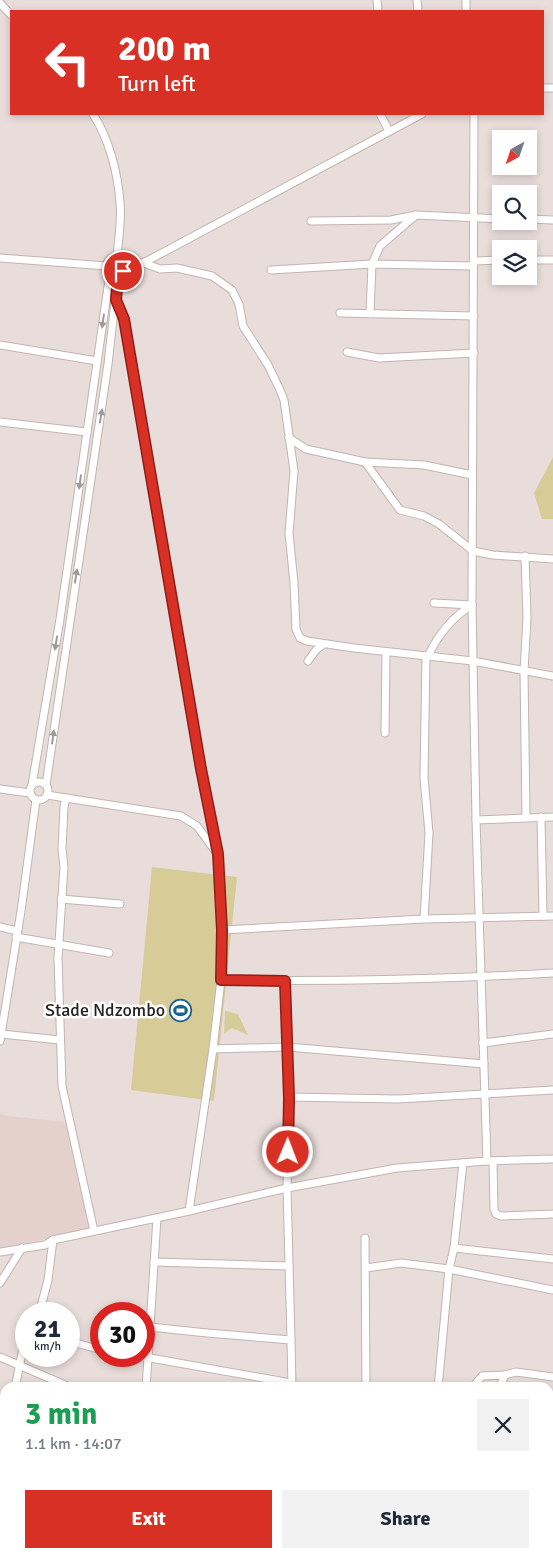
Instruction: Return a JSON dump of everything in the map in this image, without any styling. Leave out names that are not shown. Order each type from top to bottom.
[{"type":"street","points":[[0,3],[10,14]]},
{"type":"street","points":[[94,115],[103,133],[118,187],[120,217],[117,258]]},
{"type":"street","points":[[381,115],[389,131]]},
{"type":"street","points":[[47,795],[46,785],[108,364],[118,275],[124,269],[144,263],[420,115]]},
{"type":"street","points":[[474,115],[472,605],[476,820],[485,1094],[494,1209],[496,1214],[501,1216],[553,1214]]},
{"type":"street","points":[[370,314],[372,264],[380,246],[416,215]]},
{"type":"street","points":[[311,221],[391,220],[416,215],[492,219]]},
{"type":"street","points":[[537,219],[553,220]]},
{"type":"street","points":[[0,258],[108,270],[118,275]]},
{"type":"street","points":[[117,258],[124,263],[124,269]]},
{"type":"street","points":[[60,1040],[1,1032],[36,800],[31,789],[60,619],[97,361],[108,270],[110,260],[117,258]]},
{"type":"street","points":[[537,260],[553,260]]},
{"type":"street","points":[[271,270],[372,264],[473,263],[492,261]]},
{"type":"street","points":[[144,263],[160,269],[177,268],[212,276],[232,290],[239,304],[243,326],[268,365],[280,390],[290,438],[295,478],[289,533],[296,629],[300,638],[324,644],[473,661],[553,676]]},
{"type":"street","points":[[116,300],[124,319],[199,758],[218,854],[222,930],[221,980],[213,1049],[189,1211]]},
{"type":"street","points":[[340,313],[474,316]]},
{"type":"street","points":[[0,345],[97,361]]},
{"type":"street","points":[[348,355],[379,358],[474,353]]},
{"type":"street","points":[[0,422],[87,432]]},
{"type":"street","points":[[290,438],[306,449],[365,462],[424,465],[472,475]]},
{"type":"street","points":[[365,462],[400,510],[429,518],[473,551],[493,555],[553,559]]},
{"type":"street","points":[[525,556],[527,618],[524,671],[526,817]]},
{"type":"street","points":[[434,603],[472,605]]},
{"type":"street","points":[[424,919],[429,833],[424,778],[427,656],[437,638],[452,621],[472,605]]},
{"type":"street","points":[[308,661],[316,650],[324,644]]},
{"type":"street","points":[[385,733],[386,652]]},
{"type":"street","points":[[0,788],[31,789],[39,782],[46,785]]},
{"type":"street","points":[[36,800],[40,800],[47,795],[181,816],[197,826],[218,854]]},
{"type":"street","points":[[66,798],[62,849],[64,867],[58,944],[63,1096],[94,1232]]},
{"type":"street","points":[[541,817],[543,916]]},
{"type":"street","points":[[476,820],[553,817]]},
{"type":"street","points":[[61,899],[120,904]]},
{"type":"street","points":[[222,930],[424,919],[553,916]]},
{"type":"street","points":[[0,926],[17,934],[58,944],[109,953]]},
{"type":"street","points":[[221,980],[285,981],[553,974]]},
{"type":"street","points":[[285,981],[289,1098],[287,1188],[292,1382]]},
{"type":"street","points":[[482,1043],[553,1034]]},
{"type":"street","points":[[213,1049],[288,1047],[484,1064]]},
{"type":"street","points":[[289,1098],[398,1099],[553,1090]]},
{"type":"street","points":[[0,1252],[45,1245],[54,1240],[287,1188],[397,1168],[490,1161],[553,1159]]},
{"type":"street","points":[[439,1382],[449,1269],[454,1248],[463,1163]]},
{"type":"street","points":[[152,1302],[157,1218]]},
{"type":"street","points":[[365,1238],[366,1382]]},
{"type":"street","points":[[42,1302],[48,1280],[54,1240]]},
{"type":"street","points":[[0,1283],[22,1248]]},
{"type":"street","points":[[454,1248],[553,1259]]},
{"type":"street","points":[[154,1262],[289,1266]]},
{"type":"street","points":[[366,1268],[401,1263],[449,1269],[553,1290]]},
{"type":"street","points":[[155,1327],[291,1340]]},
{"type":"street","points":[[0,1357],[15,1363]]},
{"type":"street","points":[[155,1359],[276,1382]]},
{"type":"street","points":[[16,1382],[20,1367]]},
{"type":"street","points":[[25,1367],[58,1382]]},
{"type":"street","points":[[146,1382],[147,1367]]},
{"type":"street","points":[[477,1382],[482,1376],[505,1375],[516,1372],[553,1377]]},
{"type":"street","points":[[502,1382],[505,1375]]},
{"type":"shaded area","points":[[553,457],[553,519],[542,519],[534,493]]},
{"type":"shaded area","name":"Stade Ndzombo","points":[[152,867],[237,877],[214,1101],[131,1090]]},
{"type":"shaded area","points":[[225,1011],[238,1014],[248,1035],[232,1028],[224,1034]]},
{"type":"shaded area","points":[[0,1114],[66,1122],[83,1195],[88,1228],[0,1248]]},
{"type":"place","name":"Stade Ndzombo","points":[[181,1010]]},
{"type":"route","points":[[123,271],[118,275],[116,300],[124,319],[141,411],[168,581],[204,788],[218,854],[222,930],[221,980],[285,981],[289,1098],[288,1152]]}]
